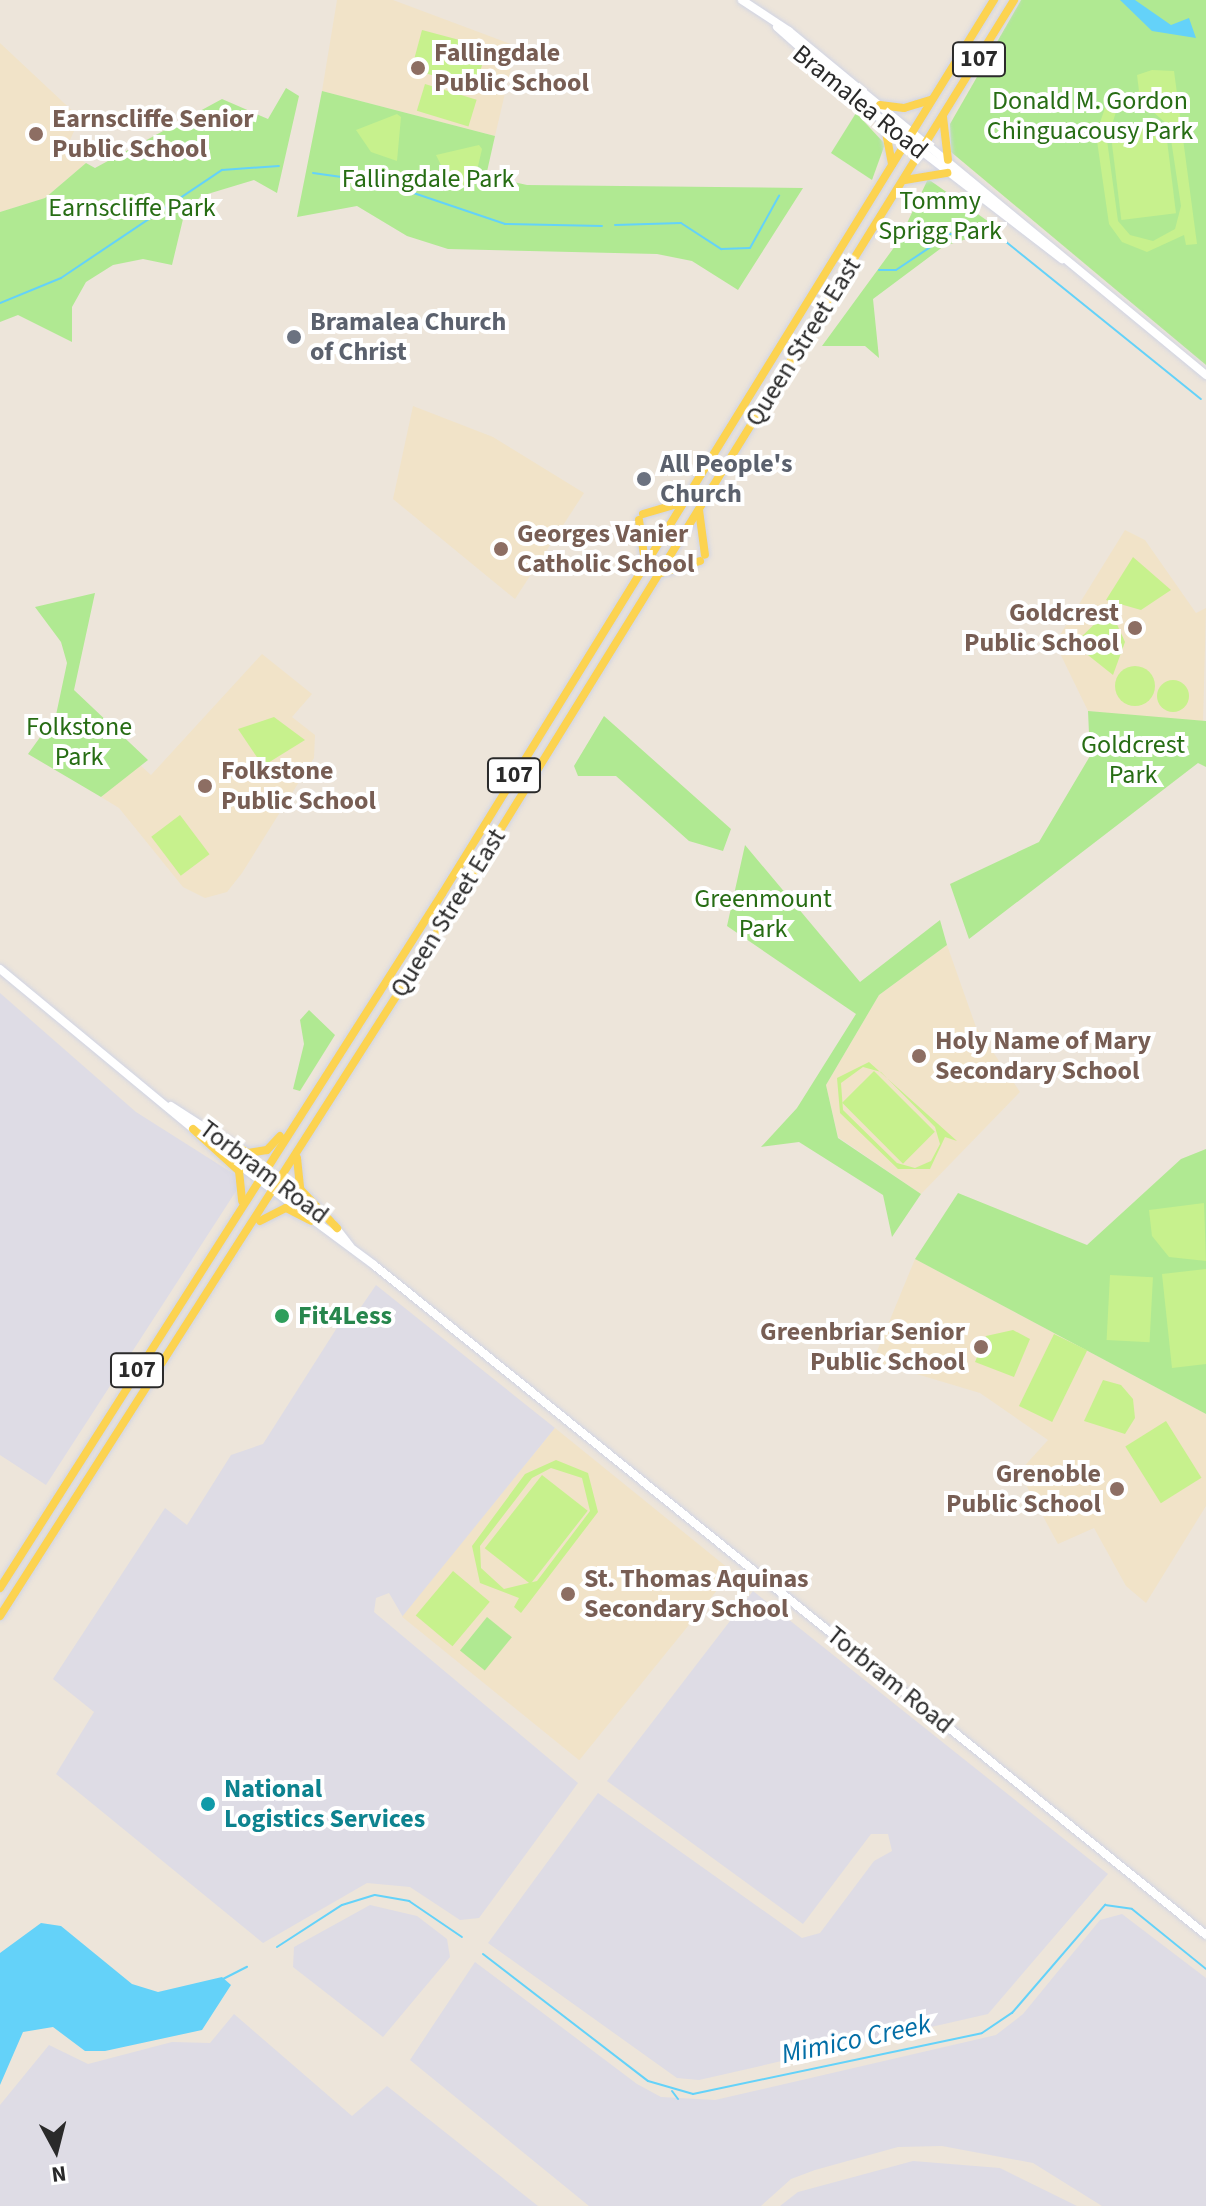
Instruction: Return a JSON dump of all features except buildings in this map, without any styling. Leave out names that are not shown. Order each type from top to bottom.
[{"type":"main road","name":"Bramalea Road","points":[[742,0],[913,131],[1206,375]]},
{"type":"main road","name":"Queen Street East","points":[[0,1588],[645,565],[994,0]]},
{"type":"main road","name":"Queen Street East","points":[[0,1616],[309,1135],[1014,0]]},
{"type":"main road","name":"Bramalea Road","points":[[777,27],[907,141],[1063,259]]},
{"type":"main road","points":[[880,105],[904,108],[932,99]]},
{"type":"main road","points":[[943,117],[948,160]]},
{"type":"main road","points":[[884,122],[892,165]]},
{"type":"main road","points":[[904,180],[947,173]]},
{"type":"main road","points":[[645,565],[641,517],[684,502]]},
{"type":"main road","points":[[657,574],[703,558],[697,533],[701,504]]},
{"type":"main road","name":"Torbram Road","points":[[0,969],[170,1106],[193,1129],[311,1221],[350,1246],[1206,1935]]},
{"type":"main road","points":[[213,1132],[243,1151],[264,1151],[309,1099]]},
{"type":"main road","name":"Torbram Road","points":[[170,1106],[213,1132],[264,1170],[337,1228],[350,1246]]},
{"type":"main road","points":[[193,1129],[242,1176],[243,1196],[229,1226]]},
{"type":"main road","points":[[309,1135],[296,1162],[300,1189],[337,1228]]},
{"type":"main road","points":[[237,1247],[274,1209],[311,1221]]},
{"type":"shaded area","name":"Fallingdale Public School","points":[[337,0],[393,0],[516,46],[495,136],[322,91]]},
{"type":"shaded area","name":"Earnscliffe Senior Public School","points":[[0,43],[80,118],[65,151],[86,163],[45,198],[0,212]]},
{"type":"shaded area","name":"Georges Vanier Catholic School","points":[[413,406],[493,437],[584,493],[515,599],[393,499]]},
{"type":"shaded area","name":"Goldcrest Public School","points":[[1125,530],[1145,540],[1196,613],[1206,608],[1203,724],[1088,711],[1055,643]]},
{"type":"shaded area","name":"Folkstone Public School","points":[[262,654],[312,694],[292,717],[315,735],[314,758],[242,873],[227,892],[205,898],[183,887],[119,808],[101,797],[140,765],[151,775]]},
{"type":"shaded area","name":"Holy Name of Mary Secondary School","points":[[947,945],[976,1027],[1020,1092],[921,1194],[838,1137],[826,1085],[879,995]]},
{"type":"shaded area","points":[[0,993],[136,1112],[237,1176],[238,1188],[46,1485],[0,1455]]},
{"type":"shaded area","points":[[915,1259],[1206,1414],[1206,1506],[1146,1603],[1126,1586],[1094,1528],[1058,1544],[1019,1472],[1048,1440],[980,1393],[873,1361]]},
{"type":"shaded area","points":[[376,1285],[555,1428],[403,1617],[389,1593],[376,1598],[374,1612],[578,1783],[479,1918],[460,1920],[410,1887],[367,1883],[263,1943],[56,1774],[94,1712],[53,1679],[165,1508],[187,1525],[231,1455],[263,1444],[340,1323],[348,1326]]},
{"type":"shaded area","name":"St. Thomas Aquinas Secondary School","points":[[555,1428],[732,1571],[579,1760],[402,1617]]},
{"type":"shaded area","points":[[753,1591],[1108,1874],[988,2014],[699,2080],[677,2078],[488,1943],[598,1793],[802,1938],[820,1933],[874,1861],[892,1851],[888,1834],[871,1834],[803,1924],[607,1781]]},
{"type":"shaded area","points":[[370,1905],[417,1916],[447,1939],[450,1957],[383,2037],[293,1967],[294,1947]]},
{"type":"shaded area","points":[[1122,1914],[1206,1978],[1206,2206],[1102,2206],[1033,2163],[942,2146],[898,2147],[815,2170],[791,2179],[761,2206],[589,2206],[410,2060],[475,1962],[637,2084],[661,2097],[715,2100],[996,2035],[1023,2014],[1100,1920]]},
{"type":"shaded area","points":[[234,2014],[352,2116],[387,2086],[538,2206],[0,2206],[0,2105],[49,2045],[88,2064],[172,2042],[210,2043]]},
{"type":"shaded area","points":[[913,2161],[1000,2168],[1077,2206],[780,2206],[798,2192]]},
{"type":"green space","name":"Donald M. Gordon Chinguacousy Park","points":[[1021,0],[1206,0],[1206,365],[951,152],[950,124]]},
{"type":"green space","points":[[422,30],[487,47],[476,87],[411,70]]},
{"type":"green space","points":[[1152,70],[1174,71],[1197,244],[1186,245],[1184,235],[1147,252],[1122,242],[1109,224],[1096,134],[1105,108],[1139,91],[1137,75]],"holes":[[[1142,102],[1169,126],[1181,206],[1175,229],[1153,241],[1130,235],[1118,221],[1107,140],[1116,112]]]},
{"type":"green space","points":[[425,84],[477,100],[468,127],[417,111]]},
{"type":"green space","name":"Earnscliffe Park","points":[[286,88],[299,96],[277,193],[254,180],[201,196],[184,215],[172,265],[143,259],[113,265],[86,282],[72,307],[72,342],[18,315],[0,322],[0,212],[45,198],[86,163],[95,168],[222,99],[268,119]]},
{"type":"green space","name":"Fallingdale Park","points":[[322,91],[495,136],[486,176],[527,185],[803,188],[738,290],[692,261],[657,254],[448,249],[407,236],[357,206],[297,217]]},
{"type":"green space","points":[[856,113],[885,144],[872,180],[831,153]]},
{"type":"green space","points":[[397,114],[401,117],[397,161],[371,152],[356,130]]},
{"type":"green space","points":[[1165,124],[1176,213],[1121,220],[1110,131]]},
{"type":"green space","points":[[479,145],[482,149],[472,192],[448,179],[436,155]]},
{"type":"green space","name":"Tommy Sprigg Park","points":[[928,179],[999,229],[944,246],[873,299],[879,358],[865,346],[822,346],[898,242]]},
{"type":"green space","points":[[1133,557],[1171,590],[1141,610],[1106,600]]},
{"type":"green space","name":"Folkstone Park","points":[[95,593],[74,690],[148,760],[101,797],[28,754],[56,715],[67,663],[61,642],[35,607]]},
{"type":"green space","points":[[1110,609],[1125,642],[1113,675],[1074,644]]},
{"type":"green space","points":[[1135,666],[1149,672],[1155,686],[1149,700],[1135,706],[1121,700],[1115,686],[1121,672]]},
{"type":"green space","points":[[1173,680],[1184,685],[1189,696],[1184,707],[1173,712],[1162,707],[1157,696],[1162,685]]},
{"type":"green space","name":"Goldcrest Park","points":[[1088,711],[1206,721],[1206,767],[1198,763],[969,939],[950,884],[1039,842],[1090,756]]},
{"type":"green space","name":"Greenmount Park","points":[[604,716],[731,829],[723,851],[689,841],[616,776],[578,776],[574,766]]},
{"type":"green space","points":[[274,717],[305,740],[263,766],[238,729]]},
{"type":"green space","points":[[180,815],[209,854],[181,876],[151,837]]},
{"type":"green space","name":"Greenmount Park","points":[[745,845],[860,982],[940,920],[947,945],[879,995],[826,1085],[838,1138],[921,1194],[892,1237],[883,1195],[799,1142],[761,1147],[797,1108],[856,1014],[727,926]]},
{"type":"green space","points":[[309,1010],[335,1035],[300,1091],[293,1089],[304,1044],[300,1020]]},
{"type":"green space","points":[[869,1062],[880,1072],[863,1067],[841,1083],[843,1110],[897,1163],[915,1168],[931,1161],[940,1144],[935,1127],[887,1079],[957,1141],[945,1137],[930,1169],[898,1169],[840,1113],[837,1078]]},
{"type":"green space","points":[[874,1071],[935,1132],[903,1164],[842,1103]]},
{"type":"green space","points":[[1206,1149],[1206,1414],[915,1259],[958,1193],[1087,1245],[1181,1159]]},
{"type":"green space","points":[[1204,1203],[1206,1261],[1169,1257],[1152,1236],[1149,1210]]},
{"type":"green space","points":[[1206,1269],[1206,1364],[1172,1368],[1162,1274]]},
{"type":"green space","points":[[1110,1275],[1153,1277],[1150,1342],[1107,1340]]},
{"type":"green space","points":[[1013,1330],[1030,1339],[1014,1377],[975,1362],[986,1336]]},
{"type":"green space","points":[[1054,1334],[1087,1350],[1052,1422],[1019,1406]]},
{"type":"green space","points":[[1103,1380],[1121,1385],[1133,1399],[1135,1418],[1125,1434],[1084,1421]]},
{"type":"green space","points":[[1166,1421],[1202,1478],[1161,1503],[1125,1446]]},
{"type":"green space","points":[[556,1460],[588,1473],[598,1512],[521,1613],[514,1607],[519,1598],[480,1583],[472,1546],[525,1474]],"holes":[[[551,1468],[582,1478],[590,1511],[537,1581],[504,1589],[481,1568],[480,1546],[532,1478]]]},
{"type":"green space","points":[[542,1475],[588,1511],[530,1584],[485,1548]]},
{"type":"green space","points":[[453,1571],[490,1602],[452,1646],[416,1615]]},
{"type":"green space","points":[[487,1617],[512,1637],[485,1671],[460,1650]]},
{"type":"water","points":[[1120,0],[1135,0],[1171,25],[1189,18],[1196,38],[1152,31]]},
{"type":"water","points":[[41,1923],[61,1926],[132,1984],[158,1992],[222,1977],[231,1985],[202,2030],[105,2051],[85,2051],[53,2027],[23,2032],[0,2085],[0,1953]]},
{"type":"waterway","points":[[0,303],[61,278],[222,170],[279,166]]},
{"type":"waterway","points":[[313,173],[384,183],[505,224],[602,226]]},
{"type":"waterway","points":[[615,225],[681,223],[721,249],[750,248],[779,196]]},
{"type":"waterway","points":[[879,270],[896,270],[950,234],[1000,237],[1201,399]]},
{"type":"waterway","name":"Mimico Creek","points":[[277,1947],[342,1905],[375,1895],[409,1901],[462,1937]]},
{"type":"waterway","name":"Mimico Creek","points":[[483,1954],[648,2081],[693,2094],[982,2033],[1012,2013],[1105,1905],[1132,1909],[1206,1969]]},
{"type":"waterway","name":"Mimico Creek","points":[[223,1979],[247,1967]]},
{"type":"waterway","points":[[672,2091],[678,2099]]},
{"type":"place","name":"Fallingdale Public School","points":[[418,68]]},
{"type":"place","name":"Earnscliffe Senior Public School","points":[[36,134]]},
{"type":"place","name":"Bramalea Church of Christ","points":[[294,337]]},
{"type":"place","name":"All People's Church","points":[[644,479]]},
{"type":"place","name":"Georges Vanier Catholic School","points":[[501,549]]},
{"type":"place","name":"Goldcrest Public School","points":[[1135,628]]},
{"type":"place","name":"Folkstone Public School","points":[[205,786]]},
{"type":"place","name":"Holy Name of Mary Secondary School","points":[[919,1056]]},
{"type":"place","name":"Fit4Less","points":[[282,1316]]},
{"type":"place","name":"Greenbriar Senior Public School","points":[[981,1347]]},
{"type":"place","name":"Grenoble Public School","points":[[1117,1489]]},
{"type":"place","name":"St. Thomas Aquinas Secondary School","points":[[568,1594]]},
{"type":"place","name":"National Logistics Services","points":[[208,1804]]}]
